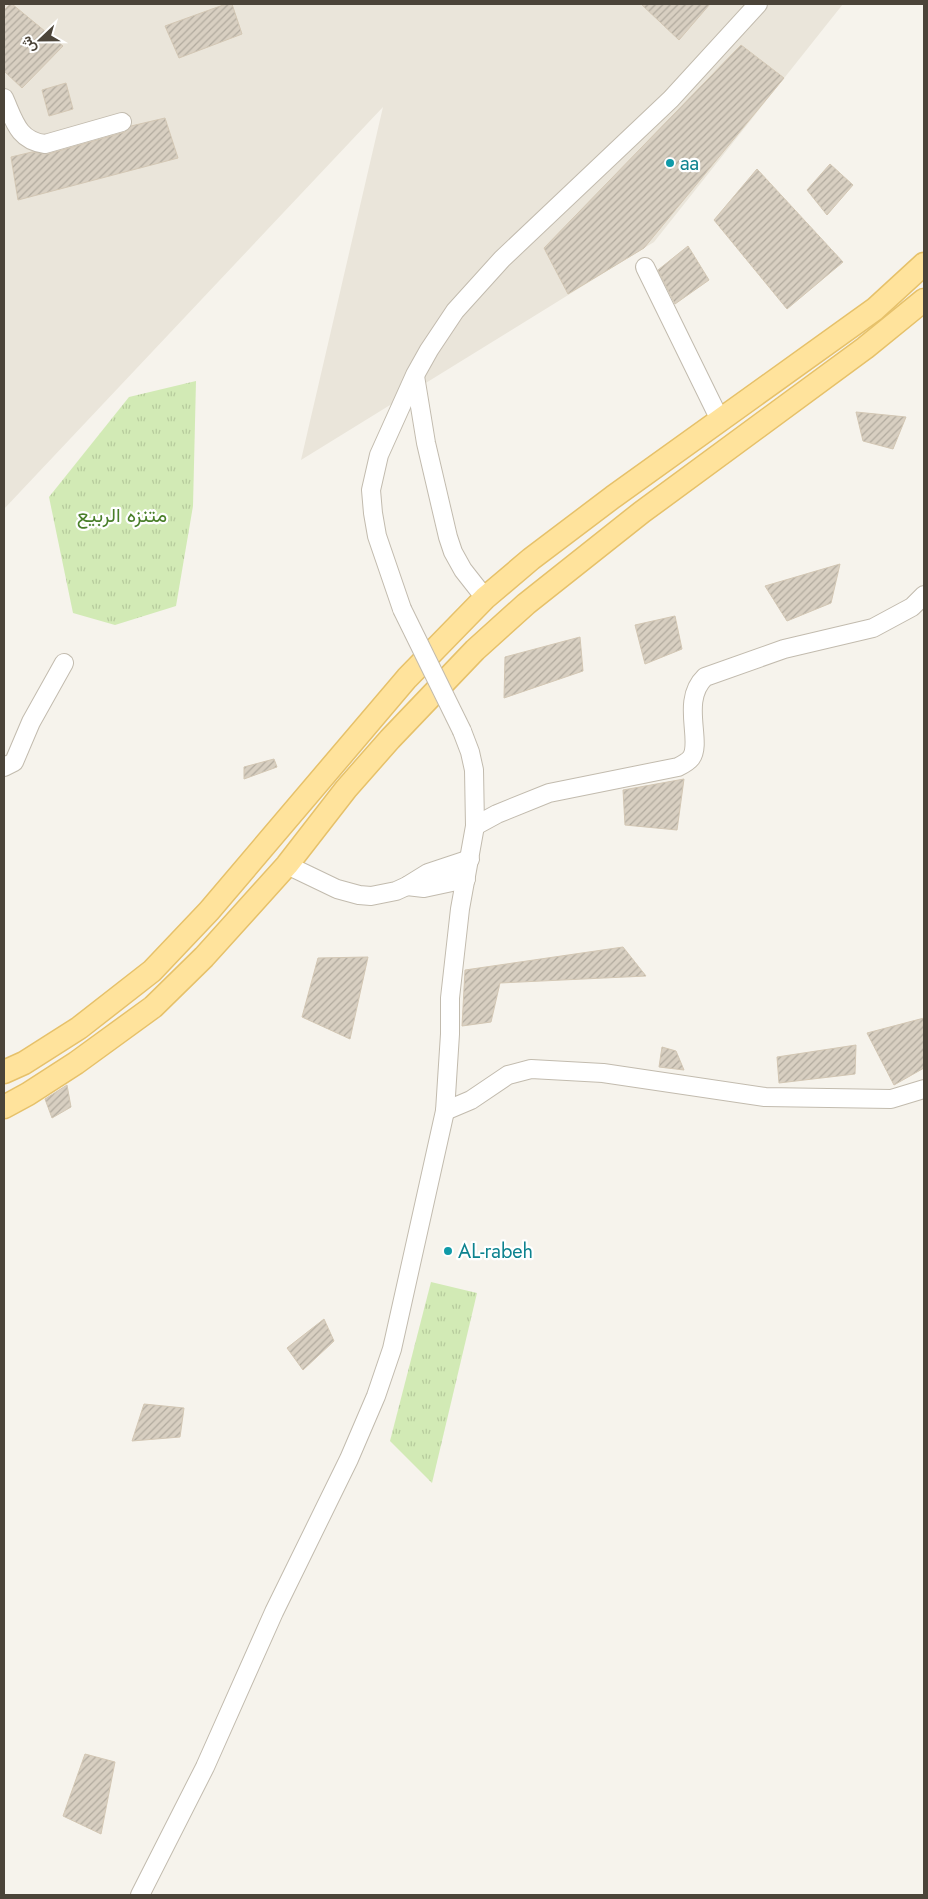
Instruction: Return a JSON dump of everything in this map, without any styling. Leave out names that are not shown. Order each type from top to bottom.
[{"type":"main road","points":[[4,1072],[24,1063],[79,1028],[152,972],[209,911],[407,678],[485,598],[531,559],[605,502],[875,309],[924,264]]},
{"type":"main road","points":[[4,1107],[76,1063],[153,1007],[204,957],[287,865],[346,789],[390,739],[475,650],[526,604],[642,512],[865,348],[924,300]]},
{"type":"street","points":[[140,1895],[205,1768],[274,1612],[349,1458],[384,1374],[392,1349],[445,1111],[450,1034],[450,998],[460,909],[475,826],[474,770],[462,731],[402,608],[377,536],[371,490],[379,455],[415,375],[439,334],[472,290],[502,259],[671,99],[758,4]]},
{"type":"street","points":[[4,98],[18,130],[34,143],[46,144],[122,122]]},
{"type":"street","points":[[645,267],[720,420]]},
{"type":"street","points":[[415,375],[426,444],[448,537],[453,552],[463,570],[485,598]]},
{"type":"street","points":[[475,826],[497,814],[549,793],[678,767],[692,758],[694,750],[692,715],[696,689],[705,677],[784,649],[873,628],[912,608],[924,595]]},
{"type":"street","points":[[4,767],[14,762],[30,722],[64,662]]},
{"type":"street","points":[[287,865],[337,888],[359,895],[384,895],[407,886],[428,873],[470,859]]},
{"type":"street","points":[[407,886],[424,888],[466,879]]},
{"type":"street","points":[[445,1111],[470,1100],[508,1075],[531,1069],[603,1072],[765,1097],[891,1099],[924,1089]]},
{"type":"shaded area","points":[[4,4],[843,4],[654,242],[301,460],[383,107],[4,509]]},
{"type":"green space","name":"متنزه الربيع","points":[[196,381],[193,506],[176,606],[115,625],[73,613],[49,497],[129,397]]},
{"type":"green space","points":[[431,1282],[477,1293],[432,1483],[390,1441]]},
{"type":"building","points":[[10,4],[63,46],[22,88],[4,71],[4,10]]},
{"type":"building","points":[[226,4],[232,4],[242,34],[179,58],[165,26]]},
{"type":"building","points":[[641,4],[710,4],[679,40]]},
{"type":"building","name":"aa","points":[[741,45],[784,78],[644,248],[568,294],[544,248]]},
{"type":"building","points":[[66,83],[73,109],[49,116],[42,90]]},
{"type":"building","points":[[165,118],[178,158],[18,200],[11,157],[32,152],[48,154],[125,132],[131,126]]},
{"type":"building","points":[[830,164],[853,185],[827,215],[807,190]]},
{"type":"building","name":"aa","points":[[757,169],[843,262],[787,309],[714,220]]},
{"type":"building","points":[[688,246],[709,280],[675,304],[658,270]]},
{"type":"building","points":[[856,412],[906,417],[893,449],[863,441]]},
{"type":"building","points":[[840,564],[831,603],[787,621],[765,586]]},
{"type":"building","points":[[675,616],[682,649],[645,664],[635,625]]},
{"type":"building","points":[[580,637],[583,671],[504,698],[505,657]]},
{"type":"building","points":[[274,759],[277,767],[244,779],[244,767]]},
{"type":"building","points":[[684,779],[677,830],[625,825],[623,790]]},
{"type":"building","points":[[623,947],[646,976],[500,983],[491,1022],[462,1026],[465,970]]},
{"type":"building","points":[[368,957],[350,1039],[302,1017],[318,958]]},
{"type":"building","points":[[924,1018],[924,1068],[894,1085],[867,1033]]},
{"type":"building","points":[[856,1045],[855,1074],[779,1083],[777,1057]]},
{"type":"building","points":[[662,1047],[676,1051],[684,1070],[659,1067]]},
{"type":"building","points":[[67,1085],[71,1107],[52,1118],[45,1099]]},
{"type":"building","points":[[324,1319],[334,1341],[303,1370],[287,1348]]},
{"type":"building","points":[[144,1404],[184,1408],[180,1437],[132,1441]]},
{"type":"building","points":[[85,1754],[115,1762],[101,1834],[63,1816]]},
{"type":"place","name":"aa","points":[[670,163]]},
{"type":"place","name":"AL-rabeh","points":[[448,1251]]}]
